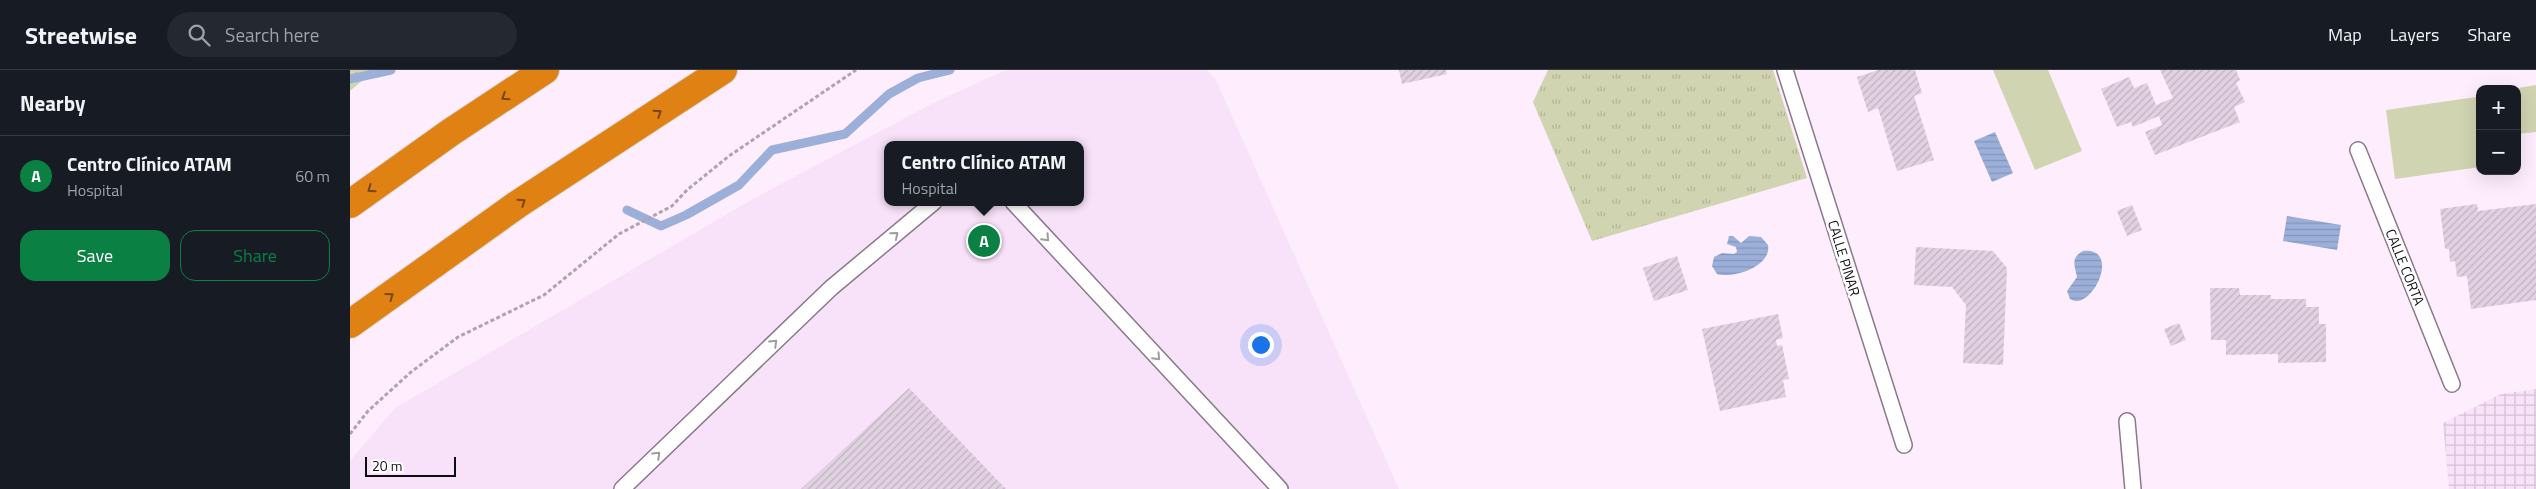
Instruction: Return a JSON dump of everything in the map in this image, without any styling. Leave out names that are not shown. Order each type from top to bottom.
[{"type":"highway","points":[[350,204],[452,132],[545,70]]},
{"type":"highway","points":[[350,324],[518,204],[723,70]]},
{"type":"lane","name":"CALLE PINAR","points":[[1785,70],[1904,445]]},
{"type":"lane","name":"CALLE CORTA","points":[[2358,150],[2452,384]]},
{"type":"lane","points":[[622,489],[831,288],[929,206]]},
{"type":"lane","points":[[1017,206],[1280,489]]},
{"type":"lane","points":[[2127,421],[2133,489]]},
{"type":"path","points":[[350,434],[368,411],[411,372],[458,338],[544,295],[619,234],[672,206],[687,190],[729,156],[856,70]]},
{"type":"shaded area","points":[[1006,70],[1207,70],[1216,80],[1399,489],[350,489],[350,461],[395,408],[758,196],[937,101]]},
{"type":"shaded area","points":[[2536,389],[2536,489],[2449,489],[2443,423],[2501,394]]},
{"type":"green space","points":[[350,70],[375,70],[350,91]]},
{"type":"green space","points":[[1548,70],[1773,70],[1807,178],[1592,241],[1533,102]]},
{"type":"green space","points":[[1993,70],[2048,70],[2082,151],[2035,170]]},
{"type":"green space","points":[[2536,85],[2536,132],[2521,134],[2521,88]]},
{"type":"green space","points":[[2476,97],[2476,168],[2395,179],[2386,110]]},
{"type":"water","points":[[1995,132],[2013,173],[1992,182],[1974,141]]},
{"type":"water","points":[[2287,216],[2341,225],[2337,250],[2283,241]]},
{"type":"water","points":[[1729,236],[1733,236],[1741,243],[1749,236],[1761,237],[1768,245],[1768,252],[1758,265],[1742,273],[1733,275],[1717,274],[1712,266],[1714,257],[1722,253],[1734,254],[1737,252],[1736,247],[1727,244]]},
{"type":"water","points":[[2083,251],[2095,252],[2101,259],[2102,268],[2094,289],[2087,297],[2078,301],[2070,299],[2067,291],[2077,277],[2076,256]]},
{"type":"building","points":[[1399,70],[1446,70],[1447,74],[1402,84]]},
{"type":"building","points":[[1878,70],[1915,70],[1922,93],[1914,96],[1934,160],[1897,171],[1878,108],[1868,112],[1857,77]]},
{"type":"building","points":[[2160,70],[2236,70],[2240,80],[2236,83],[2245,102],[2234,107],[2240,122],[2155,155],[2145,132],[2162,125],[2159,116],[2133,127],[2131,122],[2117,127],[2101,89],[2129,77],[2134,88],[2147,83],[2156,105],[2173,98]]},
{"type":"building","points":[[2477,204],[2478,211],[2536,204],[2536,300],[2471,309],[2467,276],[2457,277],[2455,261],[2450,262],[2449,249],[2445,249],[2440,209]]},
{"type":"building","points":[[2132,205],[2142,230],[2127,236],[2117,211]]},
{"type":"building","points":[[1916,247],[1993,251],[2007,268],[2003,365],[1963,363],[1966,305],[1952,287],[1914,285]]},
{"type":"building","points":[[1677,256],[1688,290],[1654,301],[1643,268]]},
{"type":"building","points":[[2210,288],[2239,288],[2240,295],[2271,295],[2271,299],[2306,299],[2306,307],[2319,307],[2319,324],[2326,324],[2326,362],[2278,363],[2278,354],[2226,355],[2226,340],[2211,340]]},
{"type":"building","points":[[1778,314],[1783,338],[1776,340],[1777,346],[1782,345],[1789,379],[1783,380],[1786,397],[1720,411],[1702,329]]},
{"type":"building","points":[[2179,323],[2186,340],[2171,346],[2164,329]]},
{"type":"building","points":[[909,388],[1006,489],[801,489]]},
{"type":"waterway","points":[[350,79],[391,70]]},
{"type":"waterway","points":[[627,210],[661,226],[686,215],[739,185],[772,150],[845,134],[889,94],[918,78],[950,70]]},
{"type":"place","name":"Centro Clínico ATAM","points":[[984,241]]}]
